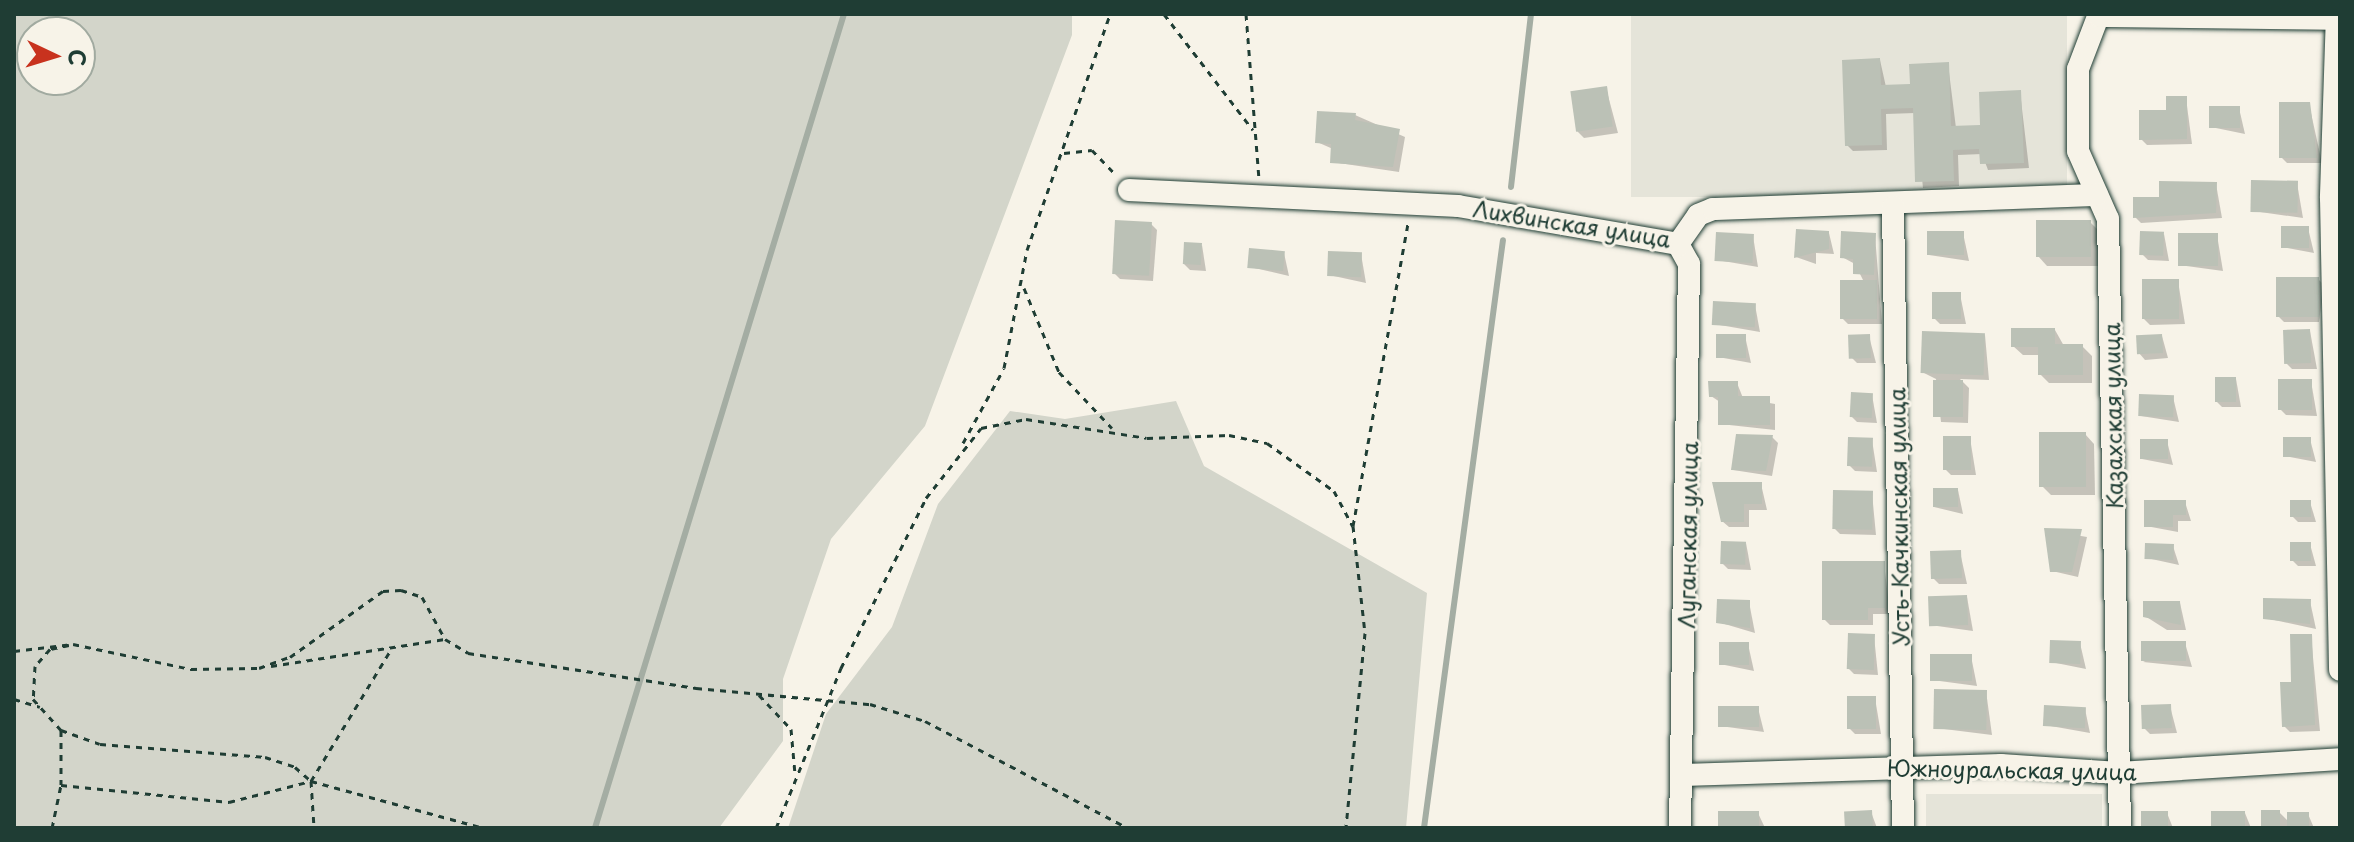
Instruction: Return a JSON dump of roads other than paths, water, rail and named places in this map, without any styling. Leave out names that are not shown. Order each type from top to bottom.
[{"type":"street","points":[[2099,15],[2338,17],[2331,198],[2340,670]]},
{"type":"street","name":"Казахская улица","points":[[2099,15],[2078,69],[2078,151],[2108,219],[2120,828]]},
{"type":"street","name":"Лихвинская улица","points":[[1129,190],[1412,205],[1554,220],[1678,244],[1698,215],[1713,209],[1893,207],[2097,195]]},
{"type":"street","name":"Усть-Качкинская улица","points":[[1893,207],[1903,828]]},
{"type":"street","name":"Луганская улица","points":[[1678,244],[1689,264],[1680,828]]},
{"type":"street","name":"Южноуральская улица","points":[[1683,775],[1903,766],[2119,773],[2340,759]]},
{"type":"waterway","points":[[595,828],[844,14]]},
{"type":"waterway","points":[[1511,187],[1531,14]]},
{"type":"waterway","points":[[1424,828],[1503,240]]}]
